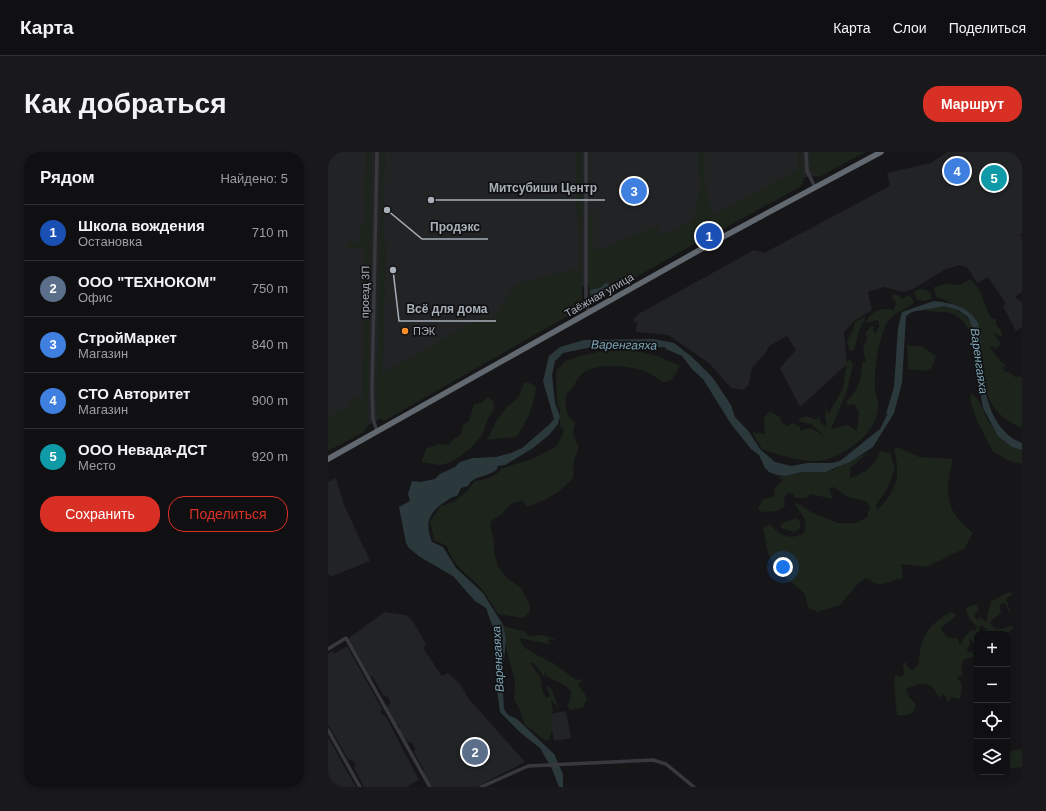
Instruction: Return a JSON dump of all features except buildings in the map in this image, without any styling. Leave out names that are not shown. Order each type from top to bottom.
[{"type":"highway","name":"Таёжная улица","points":[[328,459],[589,312],[881,152]]},
{"type":"street","name":"проезд 3П","points":[[377,152],[372,389],[373,419],[377,431]]},
{"type":"street","points":[[586,152],[586,302],[589,312]]},
{"type":"street","points":[[806,152],[808,173],[814,188]]},
{"type":"street","points":[[328,649],[346,638],[430,787]]},
{"type":"street","points":[[328,730],[360,787]]},
{"type":"street","points":[[481,787],[522,768],[544,765],[653,760],[666,764],[694,787]]},
{"type":"shaded area","points":[[328,152],[863,152],[818,176],[798,178],[655,248],[580,288],[385,416],[328,447]]},
{"type":"shaded area","points":[[366,152],[372,152],[368,425],[364,432],[328,451],[328,417],[349,406],[350,398],[363,398],[364,248],[346,248],[346,242],[361,242],[361,224],[365,224],[364,176],[366,175]]},
{"type":"shaded area","points":[[381,152],[385,152],[384,242],[386,243],[383,373],[481,318],[492,320],[516,284],[579,268],[579,238],[576,205],[576,152],[582,152],[582,305],[580,309],[384,421],[378,417],[377,410]]},
{"type":"shaded area","points":[[698,152],[705,152],[705,187],[713,215],[798,170],[798,152],[801,152],[804,180],[800,187],[721,230],[702,238],[698,242],[601,297],[591,298],[589,293],[589,211],[593,211],[593,249],[599,250],[658,225],[660,237],[694,219],[700,189]]},
{"type":"shaded area","points":[[810,152],[866,152],[819,177],[813,173],[810,163]]},
{"type":"shaded area","points":[[947,152],[1022,152],[1022,233],[1020,235],[1022,237],[1022,292],[1015,297],[1022,302],[1022,327],[1016,331],[1003,306],[1006,304],[988,277],[977,283],[968,268],[960,265],[944,270],[913,289],[903,292],[884,287],[868,292],[872,310],[854,321],[844,332],[847,364],[800,407],[780,368],[796,350],[787,336],[769,346],[765,354],[752,368],[749,384],[743,390],[731,388],[709,363],[668,335],[636,332],[637,322],[634,322],[634,318],[640,313],[754,250],[764,253],[890,186],[887,173],[931,163]]},
{"type":"shaded area","points":[[970,279],[980,292],[992,319],[996,319],[996,325],[1001,330],[1003,337],[993,333],[1001,344],[997,348],[990,346],[993,352],[1000,361],[1006,365],[1003,368],[1005,372],[1009,372],[1015,377],[1020,376],[1022,378],[1022,428],[1010,422],[1001,415],[994,408],[989,399],[984,379],[979,327],[976,321],[961,308],[936,297],[934,287],[946,284],[961,285]]},
{"type":"shaded area","points":[[920,289],[927,290],[932,295],[931,299],[924,301],[917,300],[914,292]]},
{"type":"shaded area","points":[[892,294],[898,295],[902,299],[910,295],[914,303],[891,317],[883,332],[877,355],[875,371],[875,390],[878,405],[876,417],[872,427],[857,443],[847,450],[827,459],[811,461],[782,456],[762,449],[752,432],[765,434],[764,418],[770,411],[780,417],[781,422],[787,426],[793,423],[800,427],[800,431],[804,429],[811,429],[826,437],[811,424],[798,421],[800,418],[807,416],[816,420],[819,416],[821,423],[827,427],[825,418],[827,407],[828,415],[843,388],[847,361],[850,360],[853,364],[847,391],[831,429],[847,425],[857,431],[859,413],[854,404],[848,405],[846,402],[854,393],[858,384],[862,362],[866,362],[863,349],[867,339],[865,333],[871,326],[874,327],[873,330],[875,334],[879,327],[879,322],[876,320],[866,323],[867,319],[879,310],[894,310],[896,301],[892,298]]},
{"type":"shaded area","points":[[944,306],[957,310],[967,317],[973,327],[975,340],[965,324],[956,315],[946,312],[924,310],[932,307]]},
{"type":"shaded area","points":[[865,316],[854,350],[851,351],[847,341],[853,330],[855,322]]},
{"type":"shaded area","points":[[907,345],[923,347],[936,356],[931,369],[924,371],[908,369]]},
{"type":"shaded area","points":[[630,350],[658,356],[680,366],[672,380],[664,382],[648,372],[638,369],[614,366],[598,367],[584,372],[566,394],[566,410],[575,422],[573,434],[579,447],[574,460],[573,478],[558,492],[527,507],[522,500],[511,504],[502,514],[492,520],[490,525],[494,541],[494,553],[498,566],[506,577],[521,588],[530,605],[529,613],[523,618],[498,614],[481,588],[452,558],[447,546],[434,540],[430,521],[441,506],[455,501],[467,491],[475,481],[490,477],[502,468],[530,460],[557,446],[564,430],[560,426],[560,411],[557,402],[556,371],[565,361],[579,356],[599,352]]},
{"type":"shaded area","points":[[528,382],[536,387],[534,400],[520,432],[516,437],[487,440],[497,420],[506,408],[518,398],[524,383]]},
{"type":"shaded area","points":[[971,393],[980,402],[989,422],[996,431],[1008,443],[1022,450],[1022,464],[1012,462],[993,452],[977,421],[970,400]]},
{"type":"shaded area","points":[[488,397],[494,402],[493,410],[486,422],[480,438],[464,454],[445,464],[439,465],[421,462],[427,448],[440,444],[449,445],[451,441],[461,434],[463,425],[469,421],[474,404],[481,403]]},
{"type":"shaded area","points":[[898,447],[919,457],[953,459],[948,482],[949,500],[957,517],[973,533],[965,548],[927,567],[901,564],[903,578],[879,585],[865,578],[840,605],[818,612],[808,608],[805,594],[777,570],[768,553],[763,528],[770,524],[781,534],[789,537],[794,537],[804,533],[805,520],[795,503],[811,512],[838,523],[856,523],[867,517],[870,507],[866,501],[847,497],[834,487],[829,489],[833,499],[810,494],[806,498],[795,498],[793,493],[788,493],[784,497],[785,506],[777,511],[762,512],[758,508],[763,499],[774,497],[775,487],[783,480],[778,477],[801,472],[833,470],[869,452],[850,468],[850,478],[869,468],[875,461],[880,451],[890,453],[895,469],[887,489],[876,505],[877,510],[889,496],[896,482],[897,467],[894,449]]},
{"type":"shaded area","points":[[336,478],[344,505],[370,561],[330,577],[328,572],[328,482]]},
{"type":"shaded area","points":[[796,518],[800,522],[800,528],[794,532],[781,528],[781,524]]},
{"type":"shaded area","points":[[1009,592],[1013,594],[1006,599],[1011,613],[1009,612],[1005,603],[1000,604],[1001,613],[990,622],[997,629],[1012,626],[1013,628],[1011,631],[986,631],[982,625],[979,627],[980,631],[975,631],[977,626],[970,620],[965,608],[977,604],[979,610],[974,616],[977,619],[981,617],[985,622],[987,620],[991,601]]},
{"type":"shaded area","points":[[384,612],[406,615],[414,623],[426,644],[423,648],[442,676],[448,673],[461,685],[468,698],[525,762],[476,787],[432,787],[423,772],[424,770],[414,752],[415,749],[412,743],[408,742],[402,735],[399,729],[400,726],[395,723],[387,707],[391,703],[387,696],[383,695],[372,676],[370,677],[348,639]]},
{"type":"shaded area","points":[[950,612],[955,613],[956,616],[941,628],[947,636],[958,638],[959,644],[961,644],[963,639],[971,630],[975,631],[974,643],[970,639],[970,645],[966,652],[971,652],[974,656],[963,660],[961,669],[963,676],[957,677],[962,685],[960,699],[950,697],[950,700],[947,701],[946,696],[942,694],[941,698],[934,689],[927,684],[918,685],[906,690],[909,697],[916,704],[912,713],[907,715],[897,715],[894,690],[895,675],[902,677],[904,673],[903,664],[905,662],[908,668],[912,670],[918,666],[923,640],[930,628]]},
{"type":"shaded area","points":[[503,626],[523,631],[530,636],[543,635],[554,639],[555,642],[551,639],[548,640],[549,644],[519,638],[524,647],[553,663],[575,679],[583,680],[578,684],[587,700],[583,707],[571,710],[567,706],[570,701],[571,692],[566,686],[548,677],[544,672],[545,678],[534,663],[531,663],[540,678],[544,694],[547,698],[550,696],[548,690],[545,689],[549,686],[553,691],[559,709],[551,700],[553,711],[550,717],[552,731],[548,741],[543,739],[525,725],[519,708],[514,700],[515,682],[507,651]]},
{"type":"shaded area","points":[[347,646],[382,709],[381,713],[386,717],[419,780],[406,787],[364,787],[354,768],[356,765],[353,761],[348,759],[328,724],[328,654],[332,651],[334,654]]},
{"type":"shaded area","points":[[566,711],[571,738],[554,741],[549,714]]},
{"type":"shaded area","points":[[328,737],[340,759],[356,787],[328,787]]},
{"type":"shaded area","points":[[1022,749],[1022,767],[1010,769],[1010,751]]},
{"type":"water","points":[[606,283],[609,284],[611,289],[599,296],[591,297],[590,290],[600,288]]},
{"type":"water","name":"Варенгаяха","points":[[934,301],[959,306],[974,317],[978,323],[984,384],[990,408],[1002,429],[1011,437],[1022,443],[1022,450],[1012,447],[998,436],[983,408],[974,354],[974,331],[968,317],[958,310],[944,306],[912,312],[906,316],[902,383],[894,413],[873,447],[850,462],[825,472],[801,472],[786,476],[769,472],[765,468],[759,455],[751,449],[731,424],[703,379],[692,369],[682,356],[666,349],[665,347],[608,349],[592,347],[563,353],[555,361],[552,375],[555,403],[560,416],[558,424],[549,435],[533,448],[505,465],[497,466],[498,468],[494,471],[474,480],[468,486],[461,488],[457,496],[443,503],[434,511],[428,525],[432,542],[443,547],[456,568],[483,593],[503,625],[506,640],[502,677],[504,709],[508,715],[517,719],[554,754],[563,774],[563,787],[559,787],[552,769],[540,748],[522,734],[500,712],[495,674],[496,636],[486,608],[475,601],[453,576],[420,557],[409,548],[406,543],[399,507],[410,501],[408,494],[412,481],[420,482],[435,479],[440,474],[455,467],[460,462],[473,458],[496,457],[522,448],[554,419],[543,381],[549,356],[560,347],[584,340],[653,339],[674,343],[692,357],[713,378],[731,405],[735,417],[749,432],[760,449],[775,462],[791,466],[807,463],[832,463],[840,461],[880,429],[888,413],[886,414],[894,387],[898,328],[902,312]]},
{"type":"place","name":"СТО Авторитет","points":[[957,171]]},
{"type":"place","name":"ООО Невада-ДСТ","points":[[994,178]]},
{"type":"place","name":"СтройМаркет","points":[[634,191]]},
{"type":"place","name":"Митсубиши Центр","points":[[431,200]]},
{"type":"place","name":"Продэкс","points":[[387,210]]},
{"type":"place","name":"Школа вождения","points":[[709,236]]},
{"type":"place","name":"Всё для дома","points":[[393,270]]},
{"type":"place","name":"ПЭК","points":[[405,331]]},
{"type":"place","name":"ООО \"ТЕХНОКОМ\"","points":[[475,752]]}]
